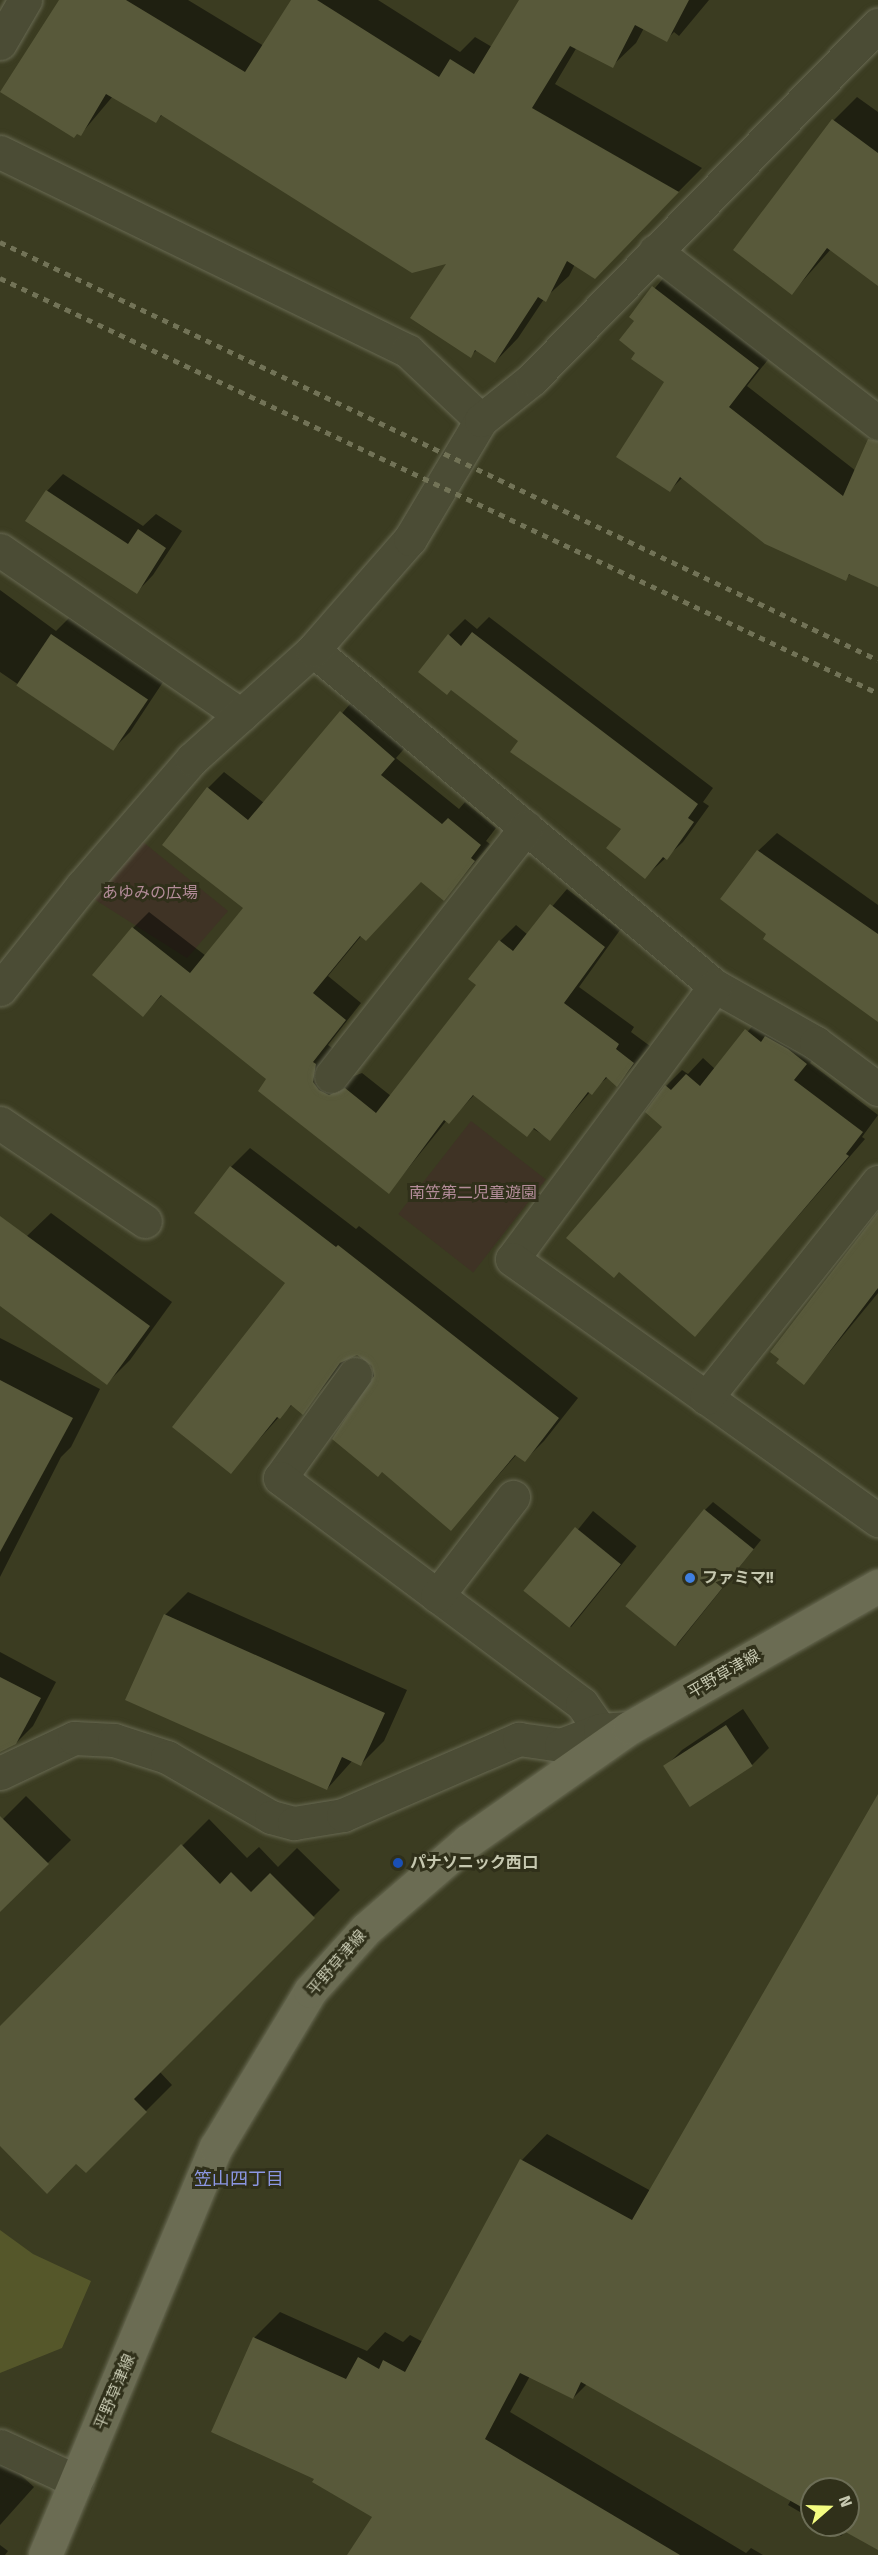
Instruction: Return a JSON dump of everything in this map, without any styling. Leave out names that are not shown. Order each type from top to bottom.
[{"type":"main road","name":"平野草津線","points":[[45,2555],[216,2146],[310,1991],[366,1929],[468,1841],[615,1729],[878,1586]]},
{"type":"street","points":[[0,43],[25,0]]},
{"type":"street","points":[[0,989],[82,886],[192,759],[313,650],[410,539],[481,420],[532,379],[656,251],[874,35]]},
{"type":"street","points":[[0,153],[408,351],[481,420]]},
{"type":"street","points":[[656,251],[878,423]]},
{"type":"street","points":[[0,550],[241,715]]},
{"type":"street","points":[[313,650],[715,986],[816,1043],[878,1089]]},
{"type":"street","points":[[331,1076],[526,827]]},
{"type":"street","points":[[715,986],[512,1259],[878,1520]]},
{"type":"street","points":[[0,1123],[145,1221]]},
{"type":"street","points":[[706,1398],[878,1182]]},
{"type":"street","points":[[355,1374],[280,1478],[615,1729]]},
{"type":"street","points":[[437,1596],[513,1497]]},
{"type":"street","points":[[0,1773],[74,1738],[114,1740],[167,1757],[271,1817],[294,1823],[343,1815],[519,1739],[561,1745],[615,1729]]},
{"type":"street","points":[[0,2446],[76,2481]]},
{"type":"green space","name":"あゆみの広場","points":[[143,842],[228,911],[187,958],[94,899]]},
{"type":"green space","name":"南笠第二児童遊園","points":[[471,1121],[546,1179],[473,1272],[398,1214]]},
{"type":"shaded area","points":[[0,2230],[33,2254],[91,2281],[62,2348],[0,2373]]},
{"type":"building","points":[[59,0],[126,0],[245,72],[291,0],[317,0],[439,77],[450,59],[474,74],[519,0],[689,0],[667,42],[635,25],[613,68],[570,46],[532,108],[679,192],[595,279],[567,261],[546,302],[538,297],[495,363],[475,350],[471,358],[410,318],[446,264],[412,273],[161,115],[156,123],[106,94],[81,136],[77,134],[74,138],[0,92]]},
{"type":"building","points":[[832,119],[878,153],[878,286],[827,248],[792,295],[733,250]]},
{"type":"building","points":[[652,286],[759,368],[729,407],[843,496],[868,439],[878,441],[878,587],[849,574],[846,581],[765,544],[680,477],[670,492],[616,457],[664,382],[631,359],[635,353],[619,340],[634,321],[629,317]]},
{"type":"building","points":[[46,490],[128,544],[138,529],[166,548],[137,594],[25,521]]},
{"type":"building","points":[[472,632],[698,804],[688,818],[694,822],[667,860],[663,857],[645,879],[606,848],[621,829],[510,752],[518,741],[451,690],[447,695],[418,672],[448,634],[461,646]]},
{"type":"building","points":[[51,634],[148,699],[113,751],[16,685]]},
{"type":"building","points":[[340,711],[395,759],[381,775],[442,824],[448,818],[481,845],[471,858],[475,861],[444,901],[421,882],[366,941],[360,936],[313,993],[346,1020],[313,1062],[316,1064],[313,1082],[319,1090],[329,1095],[345,1088],[376,1113],[476,985],[468,979],[499,940],[513,951],[550,904],[605,947],[564,1003],[619,1044],[616,1049],[634,1063],[617,1087],[606,1077],[592,1095],[588,1092],[550,1141],[534,1128],[527,1137],[473,1095],[449,1124],[444,1120],[389,1194],[258,1091],[266,1079],[161,995],[143,1017],[92,975],[132,927],[190,973],[243,908],[162,845],[207,787],[248,820]]},
{"type":"building","points":[[757,850],[878,934],[878,1022],[763,939],[766,934],[720,899]]},
{"type":"building","points":[[745,1029],[761,1042],[765,1036],[788,1049],[807,1064],[794,1080],[863,1132],[846,1154],[849,1156],[695,1337],[619,1272],[614,1278],[566,1238],[662,1127],[645,1112],[665,1085],[671,1090],[686,1074],[700,1086]]},
{"type":"building","points":[[230,1166],[336,1247],[338,1245],[559,1418],[525,1462],[515,1455],[451,1531],[382,1472],[378,1477],[332,1439],[374,1376],[372,1366],[357,1355],[340,1363],[303,1415],[291,1405],[280,1419],[277,1417],[231,1474],[172,1427],[285,1283],[194,1213]]},
{"type":"building","points":[[878,1212],[878,1288],[804,1385],[776,1363],[779,1359],[770,1352]]},
{"type":"building","points":[[0,1216],[150,1326],[107,1385],[0,1306]]},
{"type":"building","points":[[0,1380],[73,1418],[0,1552]]},
{"type":"building","name":"ファミマ!!","points":[[704,1509],[754,1549],[675,1646],[625,1606]]},
{"type":"building","points":[[575,1527],[621,1564],[569,1628],[523,1591]]},
{"type":"building","points":[[164,1614],[385,1713],[361,1766],[342,1757],[327,1790],[125,1700]]},
{"type":"building","points":[[0,1677],[41,1698],[16,1744],[0,1752]]},
{"type":"building","points":[[726,1725],[753,1766],[690,1807],[663,1766]]},
{"type":"building","points":[[878,1794],[878,2550],[855,2537],[860,2537],[860,2477],[800,2477],[800,2506],[581,2382],[573,2399],[520,2373],[485,2439],[680,2555],[347,2555],[372,2517],[312,2482],[314,2479],[211,2432],[253,2337],[346,2379],[358,2357],[379,2369],[383,2360],[405,2372],[520,2159],[632,2220]]},
{"type":"building","points":[[0,1816],[49,1864],[0,1912]]},
{"type":"building","points":[[181,1844],[220,1884],[231,1872],[251,1892],[270,1873],[315,1918],[134,2099],[147,2112],[86,2173],[76,2164],[47,2194],[0,2146],[0,2026]]},
{"type":"railway","points":[[0,242],[878,660]]},
{"type":"railway","points":[[0,278],[878,693]]},
{"type":"place","name":"ファミマ!!","points":[[690,1578]]},
{"type":"place","name":"パナソニック西口","points":[[398,1863]]},
{"type":"district","name":"笠山四丁目","points":[[239,2179]]}]
